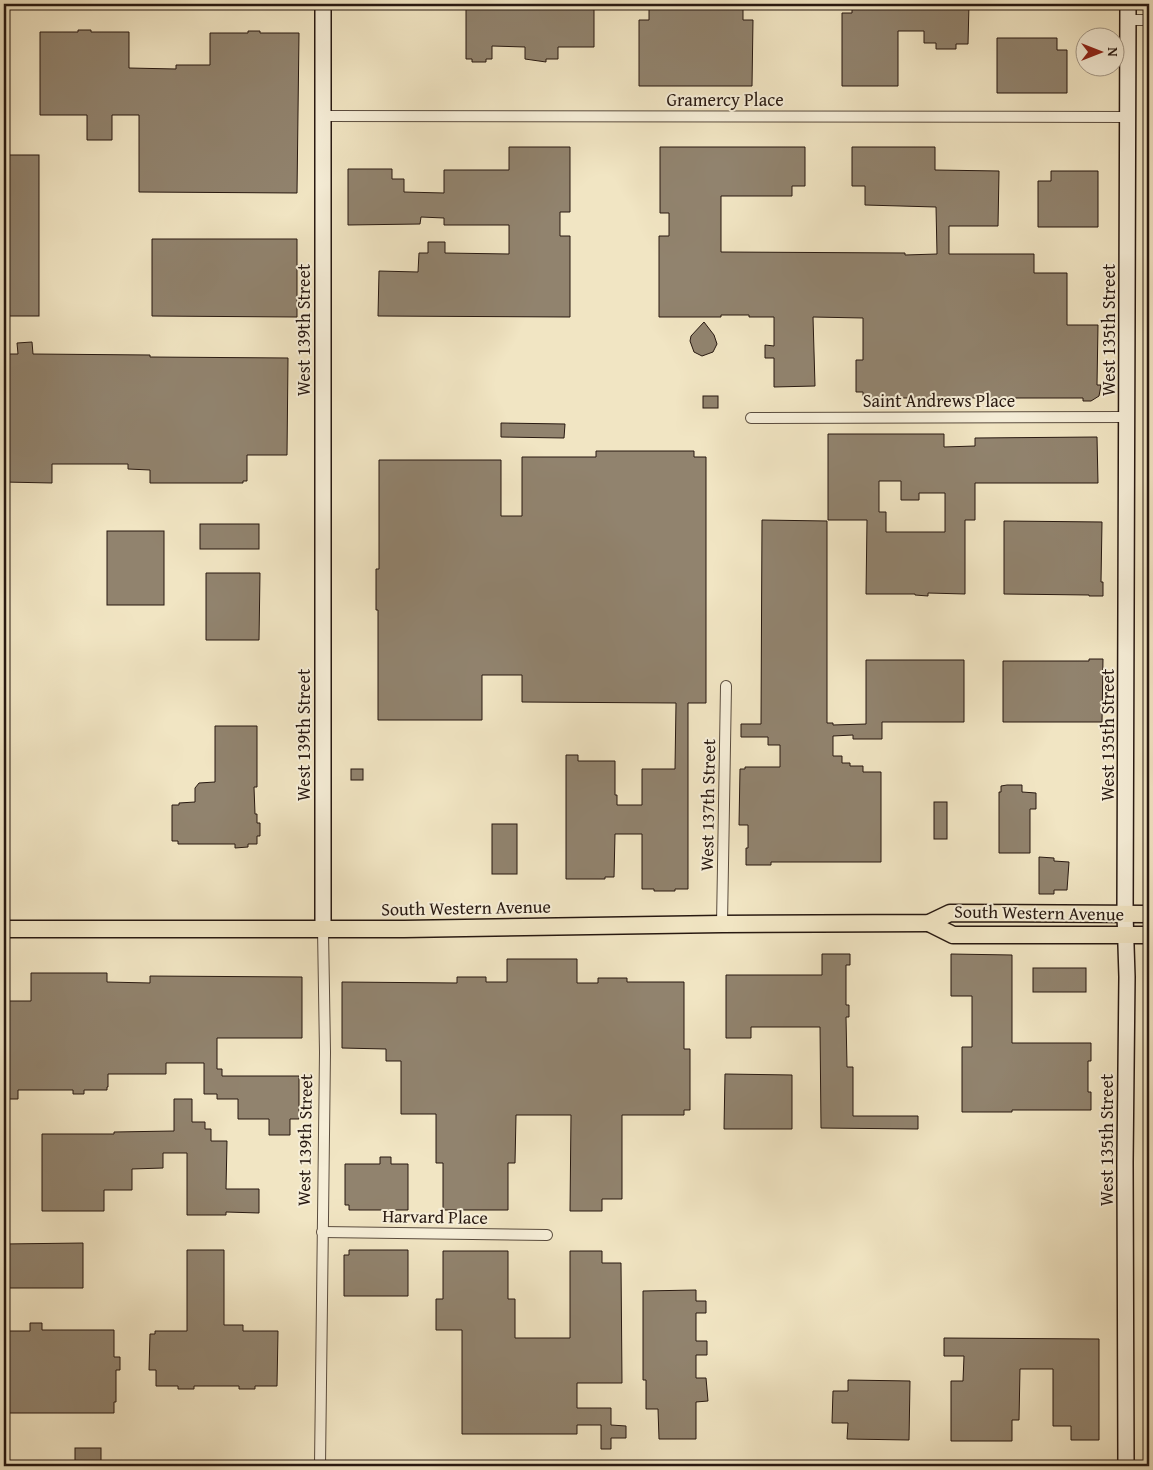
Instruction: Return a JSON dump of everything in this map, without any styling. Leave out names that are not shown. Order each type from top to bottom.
[{"type":"main road","name":"South Western Avenue","points":[[929,923],[950,913],[1149,914]]},
{"type":"main road","name":"South Western Avenue","points":[[4,929],[323,929],[929,923],[953,934],[1149,935]]},
{"type":"street","name":"West 139th Street","points":[[320,1466],[325,1052],[323,929],[323,4]]},
{"type":"street","name":"West 135th Street","points":[[1126,1466],[1125,914],[1128,4]]},
{"type":"street","points":[[1128,20],[1149,20]]},
{"type":"street","name":"Gramercy Place","points":[[323,116],[1128,117]]},
{"type":"street","name":"Saint Andrews Place","points":[[751,418],[1127,417]]},
{"type":"street","name":"West 137th Street","points":[[722,924],[726,686]]},
{"type":"street","name":"Harvard Place","points":[[322,1232],[547,1235]]},
{"type":"building","points":[[466,4],[594,4],[594,47],[558,47],[558,59],[546,59],[546,62],[525,59],[525,47],[492,46],[492,59],[486,59],[486,62],[472,62],[472,59],[466,59]]},
{"type":"building","points":[[649,4],[743,4],[743,20],[753,20],[752,86],[639,86],[639,20],[649,20]]},
{"type":"building","points":[[852,4],[969,4],[968,44],[956,44],[956,49],[936,49],[936,43],[924,43],[924,31],[898,31],[898,86],[842,86],[842,13],[852,13]]},
{"type":"building","points":[[78,30],[129,32],[129,68],[176,69],[176,65],[210,65],[210,33],[248,33],[248,31],[260,31],[260,33],[299,33],[297,193],[139,192],[139,115],[112,115],[112,140],[87,140],[87,115],[40,115],[40,32],[78,32]]},
{"type":"building","points":[[997,38],[1057,38],[1057,50],[1067,50],[1067,93],[997,93]]},
{"type":"building","points":[[509,147],[570,147],[570,212],[560,212],[560,236],[570,236],[570,317],[378,316],[379,271],[418,272],[419,253],[428,253],[428,242],[445,242],[445,253],[509,254],[509,225],[444,225],[444,218],[421,217],[420,224],[348,225],[348,169],[392,169],[392,179],[404,179],[404,192],[444,193],[444,170],[509,170]]},
{"type":"building","points":[[660,147],[805,147],[805,186],[792,186],[792,196],[721,196],[721,252],[937,254],[936,207],[865,205],[865,186],[852,186],[852,147],[935,147],[935,170],[999,171],[998,226],[949,226],[949,254],[1034,254],[1034,273],[1067,273],[1067,325],[1098,325],[1097,385],[1101,385],[1099,396],[1091,401],[1083,401],[1083,398],[1012,398],[1012,401],[1001,401],[1001,398],[939,398],[939,401],[927,401],[927,398],[863,398],[863,392],[856,392],[856,360],[863,360],[863,318],[813,317],[815,386],[774,387],[774,358],[765,358],[765,345],[774,346],[774,317],[721,315],[721,317],[659,317],[659,236],[669,236],[669,213],[660,213]]},
{"type":"building","points":[[4,155],[39,155],[39,316],[4,316]]},
{"type":"building","points":[[1051,171],[1098,171],[1098,227],[1038,227],[1038,181],[1051,181]]},
{"type":"building","points":[[152,239],[297,239],[297,317],[152,316]]},
{"type":"building","points":[[704,322],[714,335],[717,344],[713,352],[702,356],[694,352],[690,341],[691,336]]},
{"type":"building","points":[[32,342],[33,354],[288,358],[287,455],[247,455],[247,481],[243,481],[243,483],[150,483],[150,470],[128,469],[128,464],[52,464],[52,483],[4,482],[4,354],[18,354],[17,343]]},
{"type":"building","points":[[703,396],[718,396],[718,408],[703,408]]},
{"type":"building","points":[[501,423],[565,424],[564,438],[501,437]]},
{"type":"building","points":[[828,434],[944,434],[944,447],[975,446],[975,438],[1097,437],[1098,483],[975,483],[975,520],[965,520],[965,594],[928,593],[928,596],[915,594],[866,594],[867,520],[828,520]],"holes":[[[879,481],[901,481],[901,500],[919,500],[919,493],[945,493],[945,532],[886,532],[886,512],[879,512]]]},
{"type":"building","points":[[596,451],[694,451],[694,457],[706,457],[706,703],[688,703],[688,889],[654,891],[654,889],[642,889],[642,834],[615,834],[614,877],[605,877],[605,879],[566,879],[566,755],[578,755],[578,761],[615,761],[615,795],[617,795],[617,805],[642,805],[642,769],[675,769],[676,703],[522,702],[522,675],[482,675],[482,720],[378,720],[376,569],[379,569],[379,460],[501,460],[501,516],[522,516],[522,457],[596,457]]},
{"type":"building","points":[[762,520],[827,521],[827,723],[833,723],[833,725],[866,724],[866,660],[964,660],[964,722],[882,722],[882,739],[853,739],[853,735],[833,736],[833,756],[842,756],[842,763],[850,763],[850,766],[863,766],[863,772],[881,772],[881,862],[771,862],[771,865],[746,865],[748,825],[739,825],[740,769],[745,769],[745,767],[780,767],[780,745],[768,745],[768,737],[741,737],[741,724],[761,724]]},
{"type":"building","points":[[1004,521],[1102,522],[1101,582],[1103,582],[1103,596],[1004,594]]},
{"type":"building","points":[[200,524],[259,524],[259,549],[200,549]]},
{"type":"building","points":[[107,531],[164,531],[164,605],[107,605]]},
{"type":"building","points":[[206,573],[260,573],[259,640],[206,640]]},
{"type":"building","points":[[1089,659],[1103,659],[1102,722],[1003,722],[1003,661],[1089,661]]},
{"type":"building","points":[[215,726],[257,726],[257,787],[254,787],[255,814],[257,814],[257,823],[260,823],[260,836],[257,836],[257,844],[248,844],[248,847],[235,848],[235,844],[178,844],[178,841],[172,841],[172,805],[195,802],[195,788],[199,783],[215,782]]},
{"type":"building","points":[[351,769],[363,769],[363,780],[351,780]]},
{"type":"building","points":[[1022,785],[1022,792],[1036,793],[1036,809],[1030,809],[1030,853],[999,853],[999,792],[1001,792],[1001,786]]},
{"type":"building","points":[[934,802],[947,802],[947,839],[934,839]]},
{"type":"building","points":[[492,824],[517,824],[517,874],[492,874]]},
{"type":"building","points":[[1039,857],[1069,862],[1067,890],[1054,890],[1054,894],[1039,894]]},
{"type":"building","points":[[822,954],[850,954],[850,965],[846,965],[846,1005],[849,1005],[849,1017],[846,1017],[847,1067],[853,1067],[853,1116],[918,1116],[918,1129],[821,1128],[820,1027],[751,1027],[751,1038],[726,1038],[726,975],[822,975]]},
{"type":"building","points":[[951,954],[1012,955],[1012,1043],[1091,1043],[1091,1061],[1088,1061],[1088,1092],[1091,1092],[1091,1110],[962,1112],[962,1047],[972,1047],[972,996],[951,996]]},
{"type":"building","points":[[507,959],[577,959],[577,983],[598,983],[598,978],[627,978],[627,982],[684,982],[684,1049],[690,1049],[690,1110],[684,1110],[684,1115],[622,1115],[622,1199],[602,1199],[602,1211],[570,1211],[571,1115],[516,1115],[515,1163],[508,1163],[508,1210],[443,1210],[443,1163],[436,1163],[436,1114],[401,1114],[401,1061],[386,1061],[386,1049],[342,1048],[342,982],[457,983],[457,977],[486,977],[486,982],[507,982]]},
{"type":"building","points":[[1033,968],[1086,968],[1086,992],[1033,992]]},
{"type":"building","points":[[31,973],[107,973],[107,982],[150,983],[150,976],[302,977],[302,1038],[217,1038],[217,1069],[222,1069],[222,1076],[299,1076],[299,1119],[290,1119],[290,1135],[269,1135],[269,1119],[238,1119],[238,1099],[217,1099],[217,1094],[204,1094],[204,1063],[166,1063],[166,1074],[108,1074],[107,1090],[84,1090],[84,1094],[73,1094],[73,1090],[18,1090],[18,1099],[4,1099],[4,1001],[31,1001]]},
{"type":"building","points":[[725,1074],[792,1075],[792,1129],[724,1129]]},
{"type":"building","points":[[174,1099],[192,1099],[192,1122],[205,1122],[205,1129],[211,1129],[211,1141],[227,1141],[226,1189],[259,1189],[259,1213],[226,1212],[226,1215],[187,1215],[187,1153],[163,1153],[163,1168],[132,1169],[132,1190],[104,1190],[104,1211],[42,1211],[42,1134],[114,1134],[114,1132],[174,1131]]},
{"type":"building","points":[[380,1157],[391,1157],[391,1164],[408,1164],[408,1210],[349,1210],[349,1205],[345,1205],[345,1164],[380,1164]]},
{"type":"building","points":[[83,1243],[83,1288],[4,1288],[4,1244]]},
{"type":"building","points":[[187,1250],[224,1250],[224,1325],[243,1325],[243,1331],[278,1331],[277,1386],[255,1386],[255,1389],[239,1389],[239,1386],[194,1386],[194,1389],[178,1389],[178,1386],[156,1386],[156,1370],[149,1370],[150,1334],[155,1334],[155,1331],[187,1331]]},
{"type":"building","points":[[349,1250],[408,1250],[408,1296],[344,1296],[344,1255],[349,1255]]},
{"type":"building","points":[[443,1251],[508,1251],[508,1299],[515,1299],[515,1338],[570,1338],[570,1251],[602,1251],[602,1263],[621,1263],[622,1383],[577,1383],[577,1408],[611,1408],[611,1425],[626,1426],[626,1438],[611,1438],[611,1449],[601,1449],[601,1425],[577,1425],[577,1434],[462,1434],[462,1330],[436,1330],[436,1299],[443,1299]]},
{"type":"building","points":[[696,1290],[696,1301],[706,1301],[706,1313],[696,1313],[696,1341],[707,1341],[707,1355],[696,1355],[696,1378],[706,1378],[708,1401],[696,1402],[696,1439],[659,1439],[658,1409],[646,1409],[646,1380],[643,1380],[643,1291]]},
{"type":"building","points":[[30,1323],[42,1323],[42,1330],[114,1330],[114,1357],[120,1357],[120,1370],[116,1370],[114,1413],[4,1413],[4,1331],[30,1331]]},
{"type":"building","points":[[944,1338],[1099,1339],[1099,1440],[1071,1440],[1071,1426],[1053,1426],[1053,1369],[1020,1369],[1019,1420],[1012,1420],[1012,1441],[951,1441],[951,1381],[963,1381],[964,1356],[944,1356]]},
{"type":"building","points":[[848,1380],[910,1381],[909,1440],[847,1439],[848,1423],[832,1423],[833,1391],[848,1391]]},
{"type":"building","points":[[75,1448],[101,1448],[101,1466],[75,1466]]}]
